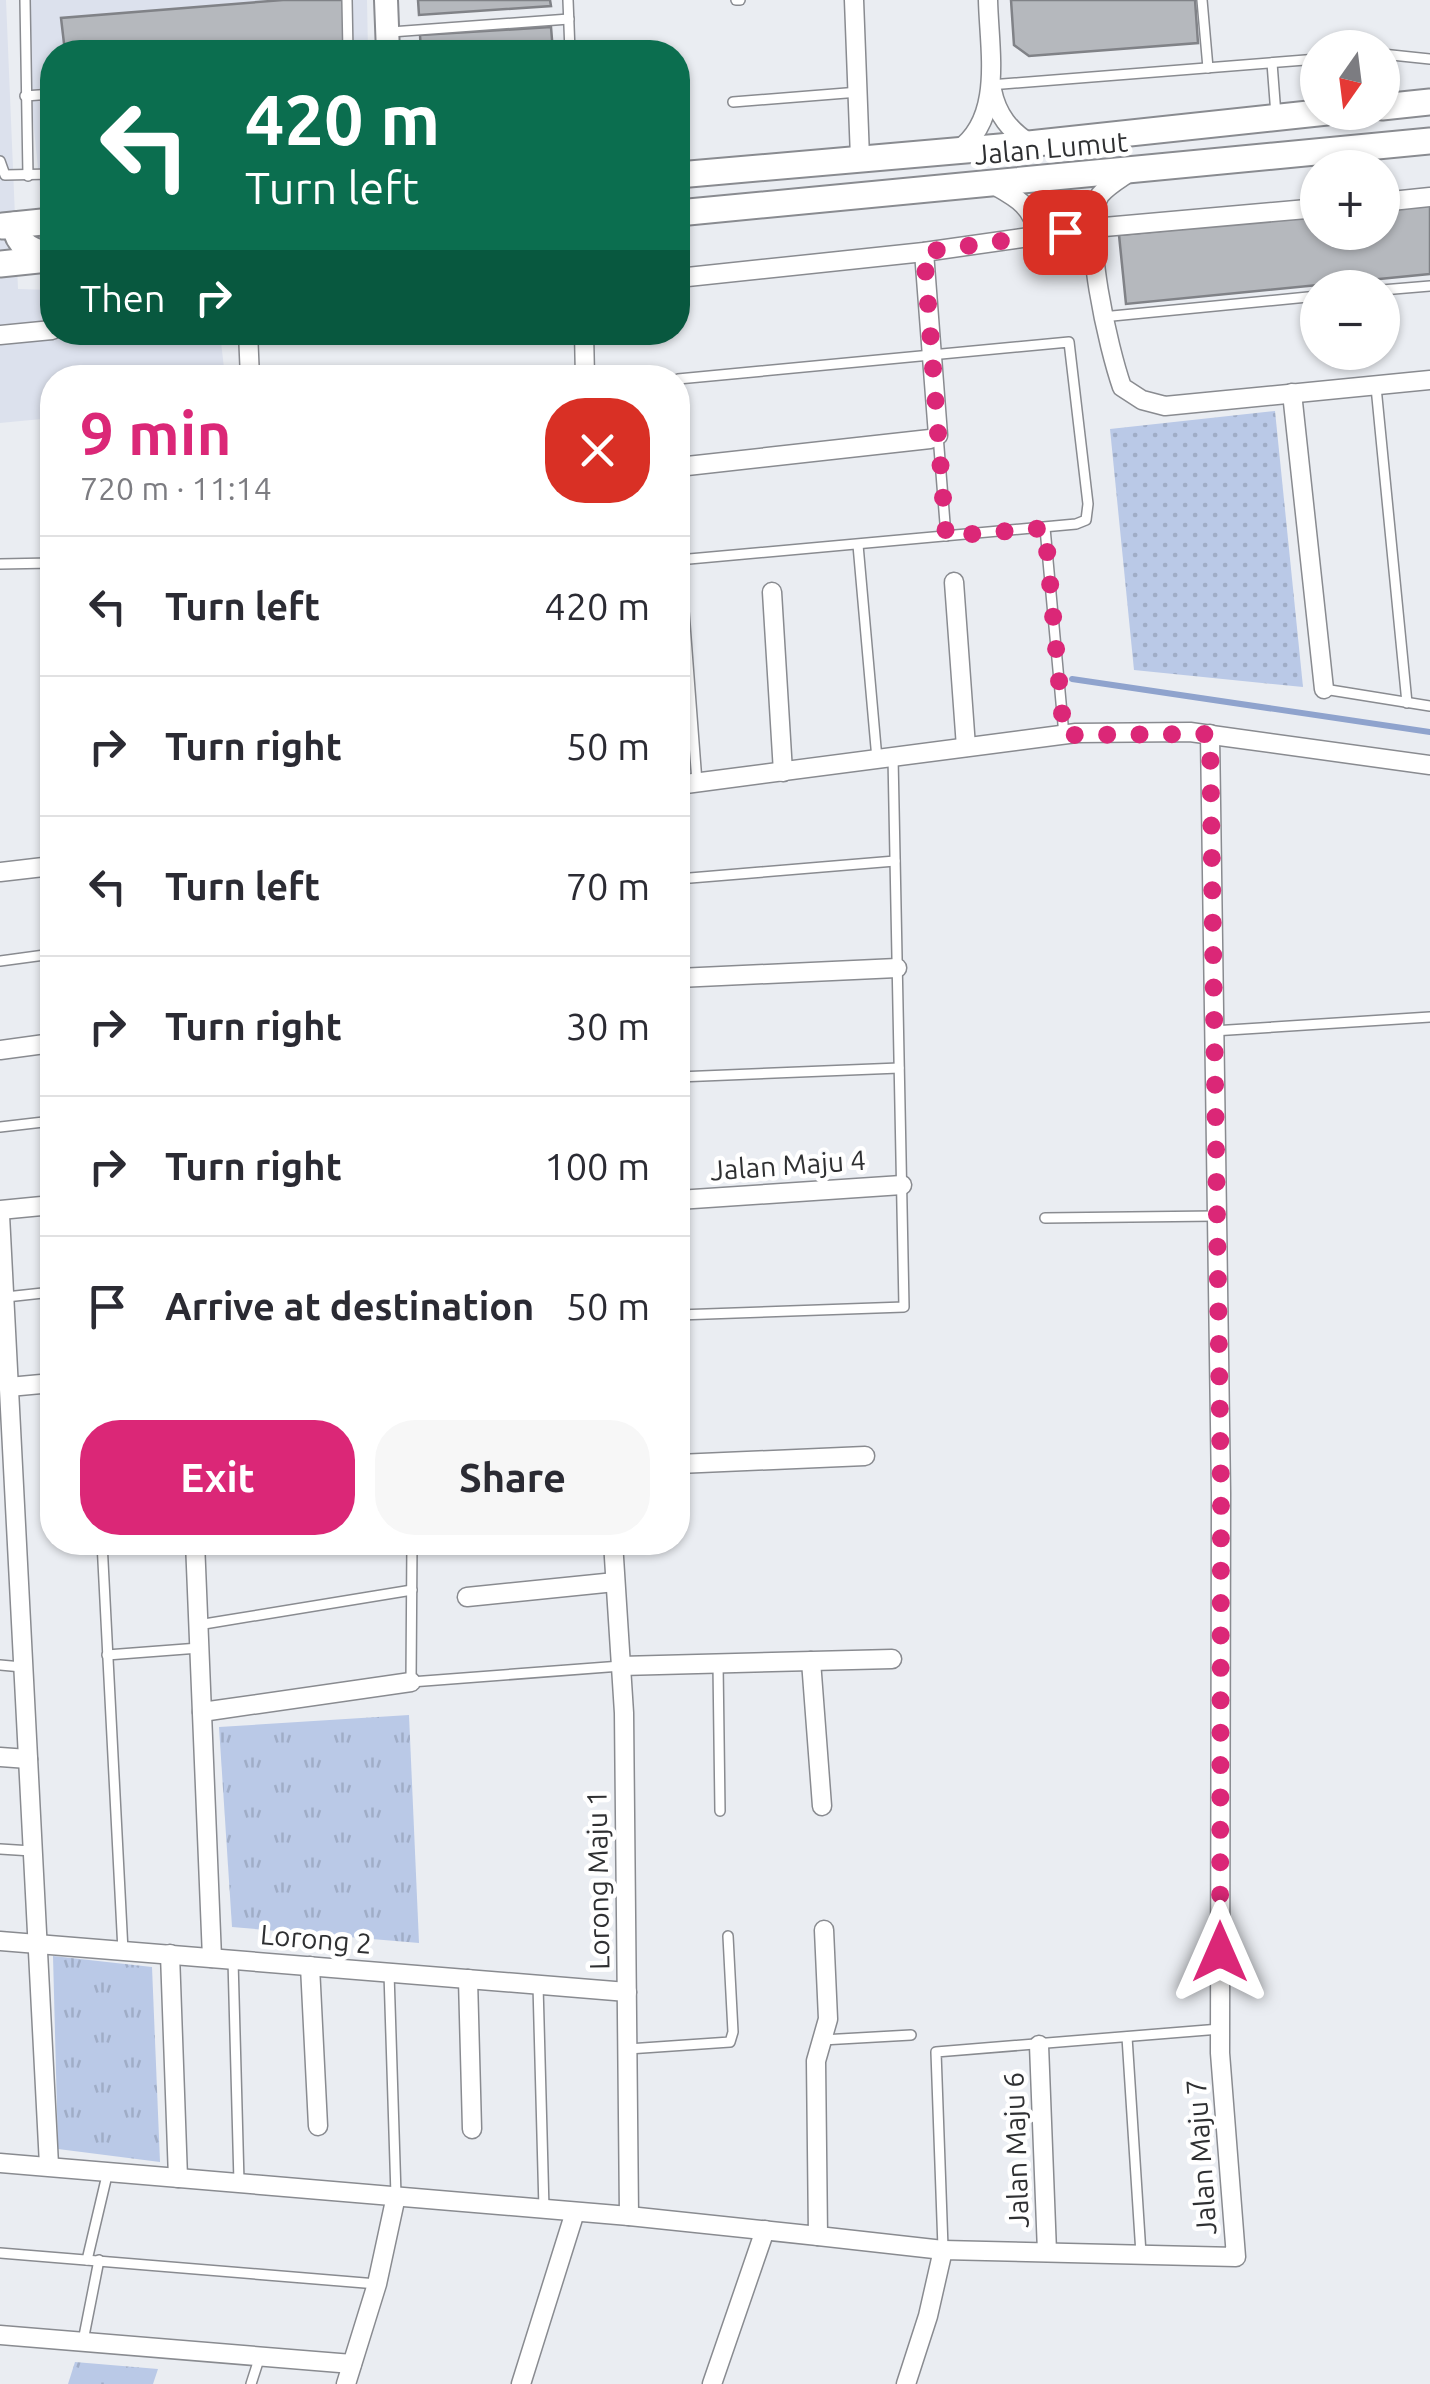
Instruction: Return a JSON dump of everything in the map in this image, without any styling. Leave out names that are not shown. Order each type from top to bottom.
[{"type":"main road","points":[[1400,105],[1430,102]]},
{"type":"main road","name":"Jalan Lumut","points":[[690,174],[1300,115]]},
{"type":"main road","name":"Jalan Lumut","points":[[690,213],[1430,141]]},
{"type":"main road","points":[[8,225],[40,222]]},
{"type":"main road","points":[[8,225],[24,246],[40,253]]},
{"type":"main road","points":[[0,264],[40,259]]},
{"type":"street","points":[[386,0],[388,40]]},
{"type":"street","points":[[854,0],[860,158]]},
{"type":"street","points":[[958,150],[978,132],[986,115],[990,85],[988,0]]},
{"type":"street","points":[[990,85],[996,108],[1005,122],[1031,144]]},
{"type":"street","points":[[1131,171],[1102,192],[1093,228],[1102,317],[1122,387],[1142,400],[1165,406],[1430,380]]},
{"type":"street","points":[[992,184],[1022,201],[1031,212],[1037,234]]},
{"type":"street","points":[[1400,200],[1430,198]]},
{"type":"street","points":[[690,277],[924,252],[1037,234],[1300,210]]},
{"type":"street","points":[[690,466],[938,435],[924,252]]},
{"type":"street","points":[[0,334],[40,331]]},
{"type":"street","points":[[1292,393],[1324,689]]},
{"type":"street","points":[[954,582],[966,748]]},
{"type":"street","points":[[772,592],[783,772]]},
{"type":"street","points":[[690,783],[1064,735],[1210,734],[1430,765]]},
{"type":"street","name":"Jalan Maju 7","points":[[1141,2255],[1236,2257],[1220,2053],[1221,1493],[1210,734]]},
{"type":"street","points":[[0,872],[40,867]]},
{"type":"street","points":[[690,977],[897,968]]},
{"type":"street","points":[[0,1050],[40,1045]]},
{"type":"street","name":"Jalan Maju 4","points":[[690,1199],[902,1185]]},
{"type":"street","points":[[40,1209],[0,1217],[8,1387],[9,1570],[23,1667],[49,2166]]},
{"type":"street","points":[[8,1387],[40,1384]]},
{"type":"street","points":[[690,1463],[865,1456]]},
{"type":"street","points":[[195,1555],[212,1958]]},
{"type":"street","name":"Lorong Maju 1","points":[[614,1555],[620,1666],[629,2216]]},
{"type":"street","points":[[467,1597],[616,1582]]},
{"type":"street","points":[[620,1666],[892,1659]]},
{"type":"street","points":[[811,1661],[822,1806]]},
{"type":"street","points":[[202,1712],[412,1682]]},
{"type":"street","points":[[0,1757],[28,1759]]},
{"type":"street","points":[[818,2236],[816,2061],[828,2020],[824,1930]]},
{"type":"street","name":"Lorong 2","points":[[0,1941],[627,1992]]},
{"type":"street","points":[[170,1954],[178,2178]]},
{"type":"street","points":[[310,1966],[318,2126]]},
{"type":"street","points":[[468,1979],[472,2129]]},
{"type":"street","name":"Jalan Maju 6","points":[[1039,2045],[1047,2252]]},
{"type":"street","points":[[0,2162],[629,2216],[943,2250],[1141,2255]]},
{"type":"street","points":[[346,2384],[376,2284],[396,2196]]},
{"type":"street","points":[[521,2384],[575,2212]]},
{"type":"street","points":[[712,2384],[765,2230]]},
{"type":"street","points":[[906,2384],[928,2316],[943,2250]]},
{"type":"street","points":[[0,2335],[352,2364]]},
{"type":"lane","points":[[25,0],[28,176]]},
{"type":"lane","points":[[347,0],[348,40]]},
{"type":"lane","points":[[568,0],[569,40]]},
{"type":"lane","points":[[1202,0],[1208,68]]},
{"type":"lane","points":[[403,40],[568,18]]},
{"type":"lane","points":[[1400,56],[1430,59]]},
{"type":"lane","points":[[990,85],[1300,61]]},
{"type":"lane","points":[[1272,63],[1276,118]]},
{"type":"lane","points":[[732,102],[859,92]]},
{"type":"lane","points":[[25,96],[40,95]]},
{"type":"lane","points":[[0,161],[5,175],[40,175]]},
{"type":"lane","points":[[1400,288],[1430,286]]},
{"type":"lane","points":[[1102,317],[1300,298]]},
{"type":"lane","points":[[690,378],[1069,342],[1088,514],[1086,520],[1076,524],[1045,528],[690,559]]},
{"type":"lane","points":[[1376,386],[1407,702]]},
{"type":"lane","points":[[938,435],[946,536]]},
{"type":"lane","points":[[1045,528],[1064,735]]},
{"type":"lane","points":[[690,1315],[904,1307],[895,861],[858,545]]},
{"type":"lane","points":[[0,564],[40,563]]},
{"type":"lane","points":[[1324,689],[1430,706]]},
{"type":"lane","points":[[690,696],[697,782]]},
{"type":"lane","points":[[690,878],[895,861]]},
{"type":"lane","points":[[0,961],[40,956]]},
{"type":"lane","points":[[1213,1031],[1430,1017]]},
{"type":"lane","points":[[690,1076],[900,1068]]},
{"type":"lane","points":[[0,1127],[40,1122]]},
{"type":"lane","points":[[1045,1218],[1216,1216]]},
{"type":"lane","points":[[4,1298],[40,1294]]},
{"type":"lane","points":[[103,1555],[123,1951]]},
{"type":"lane","points":[[412,1555],[412,1682],[620,1666]]},
{"type":"lane","points":[[198,1624],[412,1590]]},
{"type":"lane","points":[[107,1656],[199,1648]]},
{"type":"lane","points":[[718,1663],[720,1811]]},
{"type":"lane","points":[[0,1665],[23,1667]]},
{"type":"lane","points":[[0,1848],[32,1851]]},
{"type":"lane","points":[[628,2049],[730,2042],[733,2032],[728,1936]]},
{"type":"lane","points":[[234,1960],[239,2183]]},
{"type":"lane","points":[[389,1973],[396,2196]]},
{"type":"lane","points":[[538,1984],[544,2209]]},
{"type":"lane","points":[[943,2250],[936,2052],[1220,2029]]},
{"type":"lane","points":[[822,2040],[911,2035]]},
{"type":"lane","points":[[1127,2037],[1141,2255]]},
{"type":"lane","points":[[87,2260],[108,2171]]},
{"type":"lane","points":[[0,2252],[376,2284]]},
{"type":"lane","points":[[82,2342],[99,2260]]},
{"type":"lane","points":[[251,2384],[260,2356]]},
{"type":"shaded area","points":[[0,0],[6,0],[18,289],[40,290],[40,345],[221,345],[224,365],[40,365],[40,419],[0,423]]},
{"type":"shaded area","points":[[21,0],[367,0],[368,40],[40,40],[40,188]]},
{"type":"green space","points":[[1275,411],[1303,687],[1134,670],[1110,429]]},
{"type":"green space","points":[[409,1715],[419,1943],[232,1927],[219,1727]]},
{"type":"green space","points":[[53,1956],[152,1967],[160,2162],[58,2149]]},
{"type":"green space","points":[[75,2362],[158,2369],[153,2384],[68,2384]]},
{"type":"building","points":[[283,0],[343,0],[346,40],[64,40],[61,18]]},
{"type":"building","points":[[418,0],[550,0],[551,6],[419,15]]},
{"type":"building","points":[[1011,0],[1195,0],[1198,43],[1029,56],[1014,45]]},
{"type":"building","points":[[551,27],[552,40],[420,40],[420,35]]},
{"type":"building","points":[[1430,204],[1430,274],[1400,277],[1400,270],[1300,270],[1300,287],[1126,304],[1119,235],[1300,217],[1300,250],[1400,250],[1400,207]]},
{"type":"waterway","points":[[1072,679],[1430,732]]},
{"type":"route","points":[[1065,232],[924,252],[946,536],[1045,528],[1064,735],[1210,734],[1221,1493],[1220,1952]]}]
